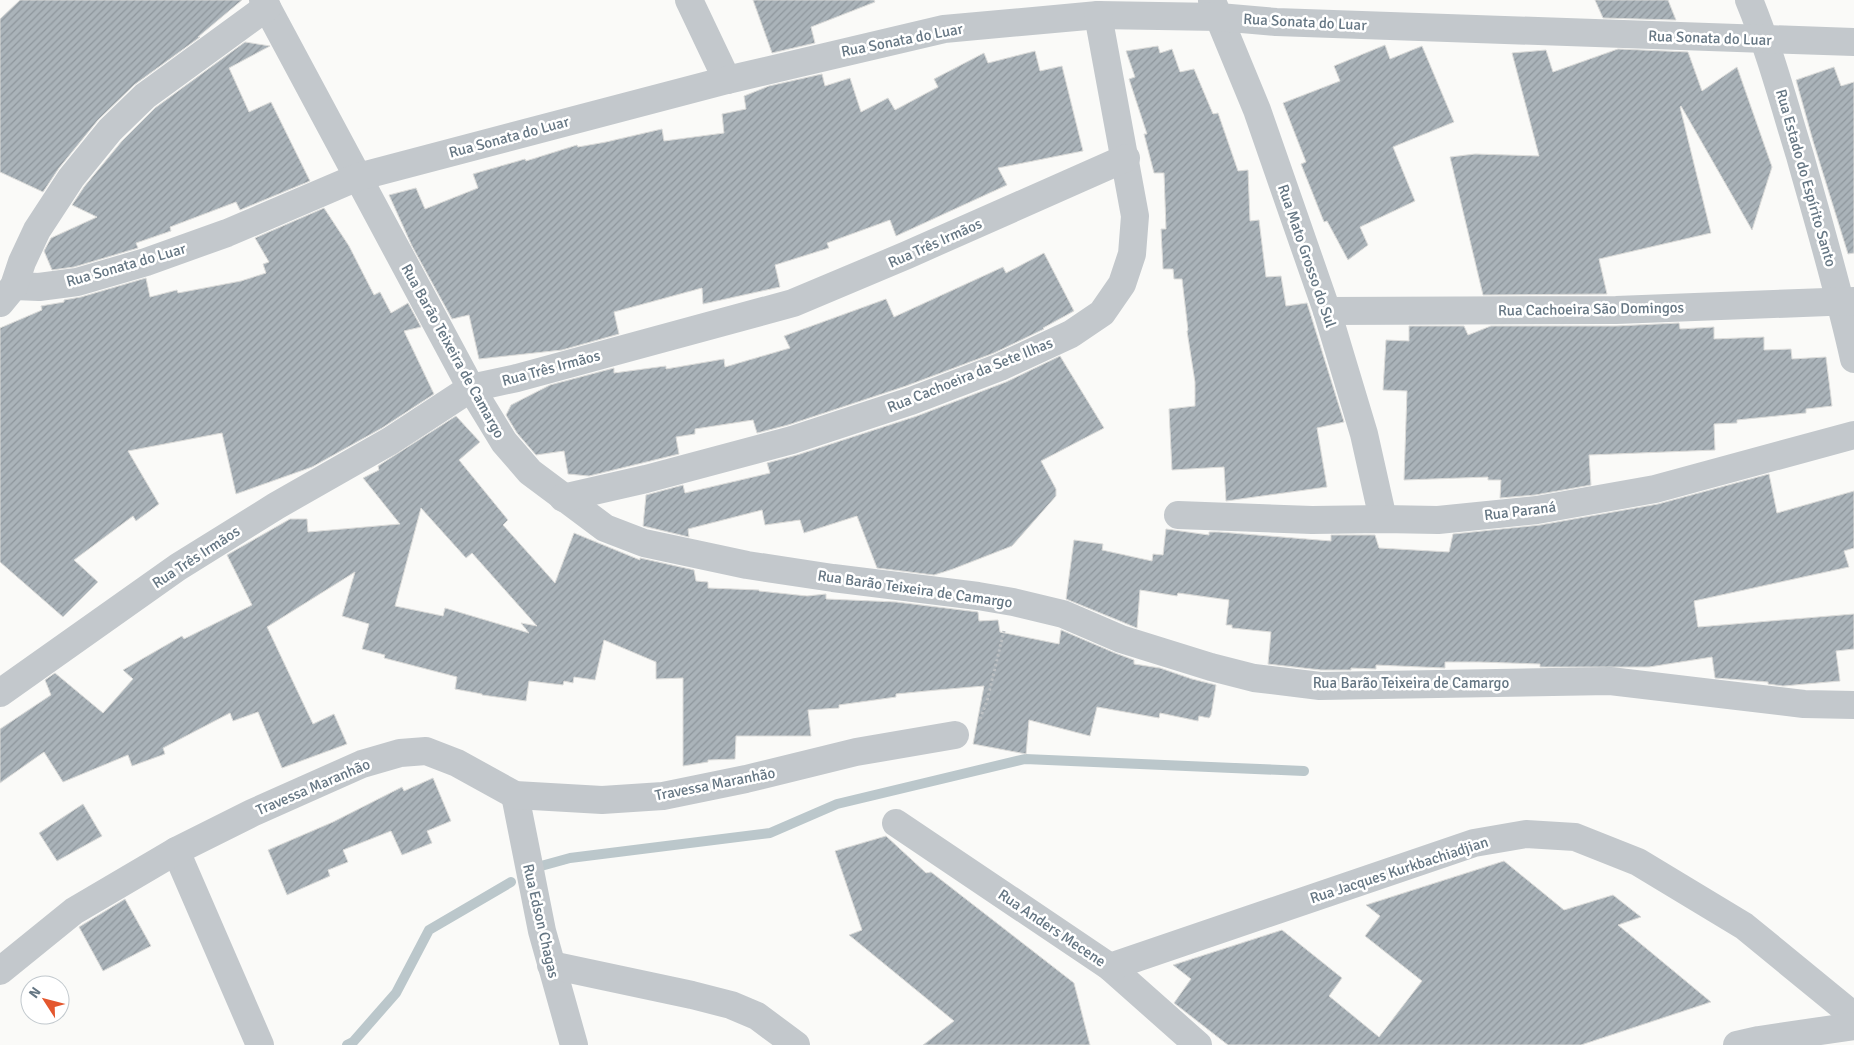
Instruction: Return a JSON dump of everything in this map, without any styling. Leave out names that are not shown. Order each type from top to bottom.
[{"type":"street","points":[[689,0],[727,80]]},
{"type":"street","name":"Rua Estado do Espírito Santo","points":[[1749,0],[1765,40],[1848,302],[1854,360]]},
{"type":"street","points":[[7,294],[37,230],[71,178],[110,130],[145,96],[265,4]]},
{"type":"street","name":"Rua Barão Teixeira de Camargo","points":[[265,4],[472,388],[504,442],[530,472],[605,528],[644,543],[747,565],[1013,602],[1063,614],[1121,639],[1211,667],[1254,678],[1320,686],[1610,681],[1804,704],[1854,704]]},
{"type":"street","name":"Rua Sonata do Luar","points":[[7,294],[77,282],[146,262],[226,233],[358,177],[727,80],[944,29],[1098,15],[1215,8],[1276,22],[1854,42]]},
{"type":"street","name":"Rua Mato Grosso do Sul","points":[[1215,8],[1257,110],[1327,311],[1364,434],[1383,519]]},
{"type":"street","name":"Rua Cachoeira da Sete Ilhas","points":[[563,498],[646,479],[811,434],[911,401],[1000,366],[1071,334],[1102,313],[1122,284],[1129,262],[1135,216],[1126,158],[1098,15]]},
{"type":"street","name":"Rua Três Irmãos","points":[[0,693],[178,567],[276,506],[390,441],[472,388],[517,378],[793,303],[907,255],[1126,158]]},
{"type":"street","name":"Rua Cachoeira São Domingos","points":[[1327,311],[1616,310],[1848,302]]},
{"type":"street","name":"Rua Paraná","points":[[1178,515],[1312,520],[1438,520],[1537,510],[1655,489],[1854,435]]},
{"type":"street","name":"Travessa Maranhão","points":[[0,971],[74,911],[176,851],[252,813],[362,764],[400,753],[426,751],[457,763],[514,794],[602,800],[663,796],[746,779],[856,752],[955,735]]},
{"type":"street","name":"Rua Edson Chagas","points":[[514,794],[542,931],[574,1045]]},
{"type":"street","name":"Rua Anders Mecene","points":[[896,823],[1110,967],[1198,1045]]},
{"type":"street","name":"Rua Jacques Kurkbachiadjian","points":[[1110,967],[1474,843],[1526,834],[1575,837],[1638,862],[1744,926],[1854,1016]]},
{"type":"street","points":[[176,851],[260,1045]]},
{"type":"street","points":[[551,965],[731,1005],[757,1016],[796,1045]]},
{"type":"street","points":[[1754,1043],[1854,1026]]},
{"type":"path","points":[[955,735],[969,730],[978,721],[987,701],[1013,602]]},
{"type":"building","points":[[20,0],[242,0],[198,37],[200,37],[134,85],[98,120],[59,168],[43,192],[0,172],[0,19]]},
{"type":"building","points":[[753,0],[874,0],[875,2],[811,27],[815,43],[772,53]]},
{"type":"building","points":[[1595,0],[1668,0],[1676,20],[1603,18]]},
{"type":"building","points":[[245,42],[270,46],[229,68],[249,112],[271,102],[310,181],[240,210],[236,202],[170,227],[171,231],[136,243],[138,248],[74,267],[52,270],[44,251],[51,238],[97,217],[72,205],[84,187],[122,141],[155,108]]},
{"type":"building","points":[[1385,45],[1390,59],[1422,46],[1454,122],[1393,147],[1415,201],[1360,227],[1368,245],[1348,260],[1327,221],[1324,222],[1301,164],[1306,162],[1283,103],[1340,81],[1334,66]]},
{"type":"building","points":[[1158,46],[1160,53],[1172,49],[1180,72],[1194,69],[1213,114],[1218,113],[1238,171],[1248,170],[1250,221],[1259,220],[1266,277],[1281,276],[1286,306],[1307,303],[1344,422],[1317,428],[1327,487],[1226,501],[1224,467],[1172,470],[1169,409],[1195,406],[1195,382],[1187,331],[1182,279],[1174,279],[1173,269],[1163,269],[1161,229],[1166,229],[1164,173],[1154,173],[1144,134],[1147,134],[1129,79],[1135,77],[1126,51]]},
{"type":"building","points":[[1618,49],[1688,52],[1702,91],[1737,67],[1772,167],[1752,230],[1681,106],[1711,233],[1599,259],[1607,294],[1483,295],[1450,157],[1475,154],[1539,156],[1512,53],[1546,50],[1553,72]]},
{"type":"building","points":[[1035,51],[1040,71],[1062,66],[1083,151],[998,168],[1007,185],[896,236],[890,220],[827,243],[829,248],[775,265],[780,287],[703,304],[702,288],[614,312],[619,334],[562,350],[479,359],[469,315],[452,319],[412,246],[389,195],[416,188],[425,209],[478,188],[473,174],[525,159],[526,161],[577,145],[578,147],[606,142],[662,129],[664,141],[724,133],[722,114],[746,109],[744,96],[769,86],[822,74],[825,86],[850,78],[861,112],[888,98],[895,110],[938,87],[934,79],[984,53],[988,63]]},
{"type":"building","points":[[1834,67],[1841,86],[1854,82],[1854,253],[1848,254],[1796,80]]},
{"type":"building","points":[[324,208],[349,246],[374,295],[380,292],[391,313],[408,303],[421,327],[404,331],[434,394],[382,428],[312,467],[236,494],[222,433],[128,451],[159,504],[136,521],[133,516],[74,560],[98,582],[63,617],[0,562],[0,328],[42,310],[41,306],[64,302],[64,300],[81,297],[146,278],[150,297],[177,290],[178,293],[241,281],[266,273],[263,264],[269,262],[255,238]]},
{"type":"building","points":[[1044,253],[1074,311],[1044,329],[994,353],[906,386],[788,425],[757,433],[753,420],[695,429],[695,434],[676,437],[679,454],[589,476],[568,474],[564,451],[536,455],[517,433],[506,415],[511,405],[550,385],[614,368],[614,373],[666,366],[666,369],[724,359],[725,367],[790,348],[784,336],[886,299],[894,317],[1003,267],[1006,273]]},
{"type":"building","points":[[1679,323],[1680,329],[1714,327],[1714,339],[1764,337],[1764,350],[1791,349],[1792,359],[1826,357],[1832,406],[1806,409],[1806,413],[1737,420],[1737,423],[1714,424],[1715,450],[1589,455],[1591,485],[1535,495],[1500,498],[1501,480],[1488,480],[1488,477],[1404,480],[1407,391],[1383,390],[1386,340],[1409,341],[1409,326],[1464,326],[1468,335],[1491,326],[1616,326]]},
{"type":"building","points":[[1060,356],[1104,428],[1041,461],[1056,489],[1056,496],[1012,546],[934,575],[877,568],[857,516],[804,533],[800,520],[765,525],[762,510],[688,529],[689,537],[643,526],[646,495],[683,485],[685,493],[770,473],[767,463],[917,416],[1006,382]]},
{"type":"building","points":[[456,416],[480,442],[459,460],[508,520],[503,525],[555,583],[574,533],[640,560],[640,558],[694,570],[696,581],[708,582],[708,588],[759,590],[807,596],[826,594],[826,599],[896,602],[978,612],[979,621],[998,620],[1000,632],[1059,644],[1061,630],[1134,660],[1134,664],[1160,668],[1216,685],[1211,715],[1209,718],[1199,716],[1198,721],[1160,713],[1159,718],[1097,707],[1090,736],[1029,720],[1026,754],[973,744],[984,686],[937,690],[896,694],[896,697],[839,705],[839,708],[808,710],[811,736],[736,736],[735,759],[708,760],[708,762],[683,766],[683,678],[656,679],[656,662],[604,640],[595,680],[574,677],[573,683],[564,681],[563,685],[529,681],[526,701],[455,689],[457,677],[384,658],[385,655],[362,649],[369,624],[342,616],[355,572],[267,627],[313,724],[334,714],[347,744],[282,768],[258,712],[233,721],[230,713],[163,748],[165,754],[132,766],[128,755],[63,782],[44,752],[0,783],[0,729],[51,695],[45,680],[55,673],[103,713],[133,679],[123,670],[182,636],[184,639],[252,605],[227,555],[290,519],[307,519],[308,532],[400,524],[363,478],[379,470],[378,466]],"holes":[[[421,508],[466,558],[472,553],[537,626],[521,623],[529,633],[445,608],[443,616],[395,606]]]},
{"type":"building","points":[[1769,474],[1777,513],[1854,491],[1854,548],[1844,551],[1849,567],[1694,601],[1698,627],[1854,614],[1854,649],[1836,651],[1840,681],[1783,686],[1768,684],[1768,682],[1715,678],[1712,657],[1649,667],[1540,667],[1540,664],[1445,662],[1445,668],[1376,665],[1376,669],[1321,670],[1268,664],[1271,632],[1232,628],[1232,625],[1226,625],[1229,600],[1178,593],[1177,596],[1140,590],[1137,628],[1066,599],[1074,540],[1103,544],[1102,550],[1152,561],[1153,554],[1163,555],[1166,529],[1209,535],[1209,532],[1219,532],[1331,541],[1331,535],[1375,535],[1379,548],[1449,552],[1453,534],[1540,525],[1658,504]]},
{"type":"building","points":[[433,778],[451,821],[427,831],[432,843],[402,855],[391,831],[343,850],[348,862],[328,870],[330,876],[287,895],[268,850],[333,822],[402,787],[404,791]]},
{"type":"building","points":[[83,804],[102,836],[57,861],[39,833]]},
{"type":"building","points":[[886,836],[926,873],[931,872],[1074,983],[1090,1045],[923,1045],[954,1021],[849,935],[862,930],[835,851]]},
{"type":"building","points":[[1504,861],[1564,910],[1613,895],[1641,917],[1618,925],[1711,1002],[1581,1045],[1228,1045],[1174,1003],[1191,979],[1173,965],[1282,930],[1342,978],[1329,996],[1379,1037],[1422,981],[1365,936],[1380,916],[1366,905]]},
{"type":"building","points":[[125,899],[151,946],[103,971],[79,927]]},
{"type":"waterway","points":[[541,866],[570,858],[770,833],[837,804],[1025,759],[1304,771]]},
{"type":"waterway","points":[[347,1045],[353,1042],[396,993],[429,930],[511,882]]}]
